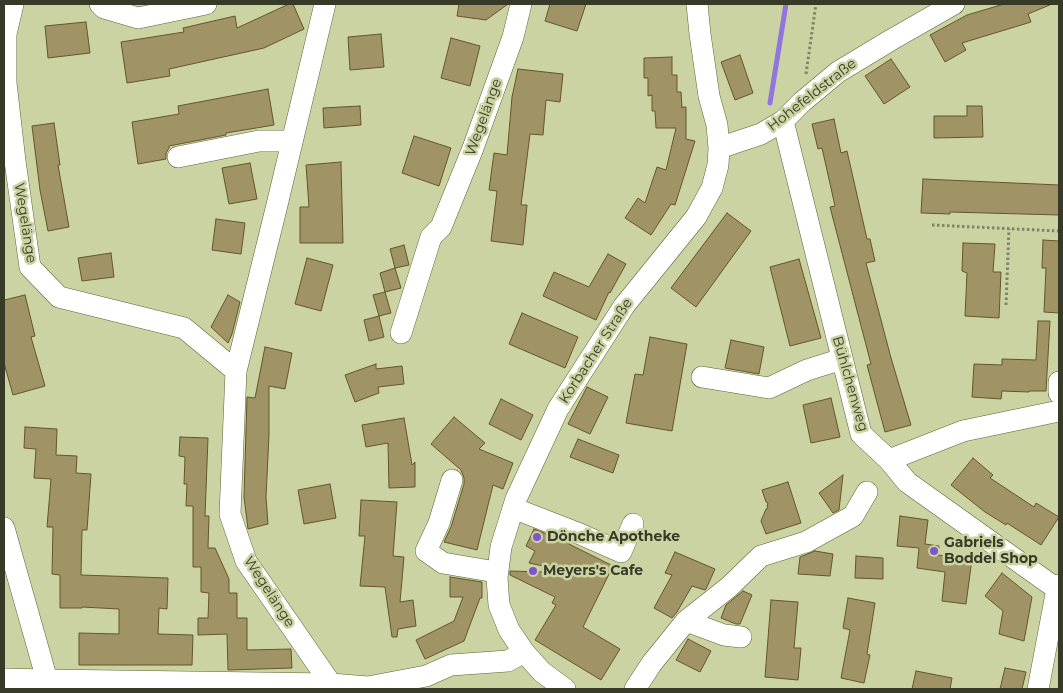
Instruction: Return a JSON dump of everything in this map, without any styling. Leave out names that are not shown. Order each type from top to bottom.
[{"type":"street","name":"Wegelänge","points":[[13,4],[6,34],[6,83],[30,267],[59,297],[184,328],[236,371]]},
{"type":"street","points":[[100,4],[104,8],[138,18],[206,4]]},
{"type":"street","name":"Wegelänge","points":[[325,4],[236,371],[230,514],[246,561],[331,684]]},
{"type":"street","name":"Wegelänge","points":[[401,333],[432,237],[441,227],[473,148],[513,37],[521,4]]},
{"type":"street","name":"Korbacher Straße","points":[[565,689],[542,672],[524,652],[509,630],[499,605],[497,578],[501,548],[516,499],[558,409],[624,306],[696,218],[712,188],[718,165],[719,148],[717,125],[709,96],[697,4]]},
{"type":"street","name":"Hohefeldstraße","points":[[719,148],[761,134],[783,121],[802,102],[838,72],[954,4]]},
{"type":"street","name":"Bühlchenweg","points":[[783,121],[861,434],[889,460],[907,482],[1058,587]]},
{"type":"street","points":[[178,157],[260,141],[292,141]]},
{"type":"street","points":[[702,377],[769,388],[807,370],[842,359]]},
{"type":"street","points":[[1059,382],[1059,392]]},
{"type":"street","points":[[889,460],[963,431],[1059,411]]},
{"type":"street","points":[[452,480],[439,523],[426,551],[443,562],[498,571]]},
{"type":"street","points":[[635,689],[652,663],[686,621],[729,587],[761,556],[806,542],[853,516],[867,492]]},
{"type":"street","points":[[513,508],[621,552],[633,524]]},
{"type":"street","points":[[4,528],[47,680]]},
{"type":"street","points":[[1038,689],[1058,587]]},
{"type":"street","points":[[686,621],[724,635],[741,637]]},
{"type":"street","points":[[4,679],[331,684],[368,688],[426,683],[451,664],[508,661],[524,652]]},
{"type":"path","points":[[802,102],[816,4]]},
{"type":"path","points":[[932,225],[1059,231]]},
{"type":"path","points":[[1006,305],[1010,229]]},
{"type":"building","points":[[289,4],[293,4],[304,29],[264,48],[169,69],[170,76],[127,83],[121,42],[184,32],[183,28],[235,16],[237,28]]},
{"type":"building","points":[[459,4],[508,4],[486,20],[457,16]]},
{"type":"building","points":[[550,4],[586,4],[577,31],[545,21]]},
{"type":"building","points":[[1004,4],[1052,4],[1028,14],[1031,22],[962,43],[966,50],[945,62],[930,35],[967,15]]},
{"type":"building","points":[[86,22],[90,53],[48,58],[45,26]]},
{"type":"building","points":[[381,34],[384,67],[350,70],[348,37]]},
{"type":"building","points":[[451,38],[480,46],[470,86],[441,78]]},
{"type":"building","points":[[740,55],[753,93],[735,100],[721,62]]},
{"type":"building","points":[[672,57],[672,75],[677,75],[677,92],[681,92],[682,108],[686,107],[686,139],[695,141],[675,205],[671,204],[651,235],[625,218],[638,198],[645,203],[657,167],[666,170],[676,128],[656,128],[655,111],[652,111],[652,95],[648,96],[648,78],[644,78],[644,58]]},
{"type":"building","points":[[891,59],[910,87],[884,104],[865,76]]},
{"type":"building","points":[[518,69],[563,74],[560,102],[546,100],[543,135],[530,134],[521,205],[527,205],[523,245],[491,241],[497,191],[489,190],[494,153],[507,155],[512,97]]},
{"type":"building","points":[[268,89],[274,125],[226,133],[226,135],[169,146],[166,159],[138,164],[132,122],[179,114],[178,106]]},
{"type":"building","points":[[360,106],[361,125],[324,128],[323,108]]},
{"type":"building","points":[[967,106],[982,106],[983,137],[934,138],[934,116],[967,116]]},
{"type":"building","points":[[834,119],[841,153],[847,151],[867,239],[870,239],[875,261],[866,263],[911,425],[885,432],[867,365],[871,364],[830,207],[835,206],[822,148],[818,149],[812,124]]},
{"type":"building","points":[[54,123],[60,165],[58,165],[69,227],[48,231],[40,190],[32,126]]},
{"type":"building","points":[[414,136],[451,148],[439,186],[402,173]]},
{"type":"building","points":[[341,162],[343,243],[300,243],[300,207],[309,207],[306,165]]},
{"type":"building","points":[[250,163],[257,199],[229,204],[222,168]]},
{"type":"building","points":[[923,179],[1059,185],[1059,215],[921,213]]},
{"type":"building","points":[[727,213],[751,231],[696,307],[671,288]]},
{"type":"building","points":[[216,219],[245,223],[241,254],[212,250]]},
{"type":"building","points":[[1043,240],[1059,241],[1059,313],[1044,312],[1046,268],[1042,268]]},
{"type":"building","points":[[963,243],[995,244],[993,272],[1001,272],[999,318],[965,316],[967,273],[962,271]]},
{"type":"building","points":[[404,245],[409,265],[395,268],[390,249]]},
{"type":"building","points":[[111,253],[114,277],[82,281],[78,258]]},
{"type":"building","points":[[608,254],[626,264],[609,292],[596,320],[543,296],[554,272],[589,287]]},
{"type":"building","points":[[307,258],[333,265],[321,311],[295,304]]},
{"type":"building","points":[[799,259],[821,338],[790,346],[770,267]]},
{"type":"building","points":[[395,268],[401,288],[385,292],[380,273]]},
{"type":"building","points":[[385,292],[391,313],[379,316],[373,295]]},
{"type":"building","points":[[25,295],[35,336],[31,337],[45,386],[13,395],[4,363],[4,300]]},
{"type":"building","points":[[228,295],[240,302],[228,343],[211,327]]},
{"type":"building","points":[[522,313],[578,337],[565,368],[509,344]]},
{"type":"building","points":[[379,316],[384,337],[369,341],[364,320]]},
{"type":"building","points":[[1038,321],[1050,321],[1046,391],[1002,391],[1001,399],[972,397],[974,364],[1002,365],[1002,359],[1036,360]]},
{"type":"building","points":[[650,337],[687,344],[672,431],[626,423],[635,374],[643,375]]},
{"type":"building","points":[[731,340],[764,347],[759,374],[725,368]]},
{"type":"building","points":[[265,347],[292,353],[285,389],[269,386],[266,497],[268,524],[248,529],[244,497],[247,397],[255,398]]},
{"type":"building","points":[[376,364],[376,369],[402,366],[404,384],[378,387],[379,393],[355,402],[345,375]]},
{"type":"building","points":[[587,387],[608,397],[590,434],[568,424]]},
{"type":"building","points":[[831,398],[840,437],[811,443],[803,405]]},
{"type":"building","points":[[501,399],[533,415],[521,440],[489,424]]},
{"type":"building","points":[[454,417],[485,443],[479,449],[513,463],[503,489],[493,485],[477,550],[444,542],[451,527],[464,484],[464,478],[461,470],[431,444]]},
{"type":"building","points":[[404,418],[412,465],[415,462],[415,487],[389,488],[388,443],[366,447],[362,425]]},
{"type":"building","points":[[25,427],[57,429],[56,455],[77,456],[76,473],[91,474],[87,530],[82,530],[81,575],[168,578],[167,609],[159,608],[158,634],[193,635],[192,665],[79,665],[79,633],[119,634],[119,609],[60,608],[60,575],[52,574],[53,527],[47,527],[51,479],[34,478],[36,449],[24,448]]},
{"type":"building","points":[[180,437],[208,438],[205,516],[209,516],[208,548],[215,548],[229,579],[229,593],[237,593],[237,618],[247,618],[247,650],[291,649],[292,668],[228,670],[227,634],[198,635],[198,618],[208,618],[209,593],[201,592],[201,567],[193,567],[193,506],[186,506],[187,484],[184,484],[185,457],[179,456]]},
{"type":"building","points":[[578,439],[619,455],[613,473],[570,457]]},
{"type":"building","points":[[973,458],[993,475],[990,478],[1034,507],[1036,503],[1059,517],[1041,545],[1007,523],[1006,525],[985,512],[951,485]]},
{"type":"building","points":[[843,475],[839,510],[833,513],[819,493]]},
{"type":"building","points":[[788,482],[801,523],[766,534],[761,521],[768,508],[768,503],[762,490]]},
{"type":"building","points":[[330,484],[336,518],[304,524],[298,490]]},
{"type":"building","points":[[361,500],[397,502],[393,556],[404,557],[400,602],[413,600],[416,626],[398,629],[397,637],[392,637],[385,587],[360,586],[365,536],[359,536]]},
{"type":"building","points":[[900,516],[928,520],[925,544],[939,546],[938,555],[972,559],[966,604],[942,601],[945,572],[917,568],[919,548],[897,546]]},
{"type":"building","points":[[534,529],[569,543],[613,566],[583,627],[620,649],[601,680],[535,640],[556,605],[552,603],[555,597],[510,575],[510,571],[542,572],[543,566],[529,563],[535,551],[526,546]]},
{"type":"building","points":[[815,551],[833,554],[830,576],[798,574],[800,557]]},
{"type":"building","points":[[675,552],[715,569],[706,589],[692,586],[672,618],[654,608],[672,575],[665,573]]},
{"type":"building","points":[[856,556],[883,558],[883,579],[855,578]]},
{"type":"building","points":[[1002,573],[1032,597],[1024,641],[999,634],[1003,611],[985,596]]},
{"type":"building","points":[[450,577],[482,582],[482,598],[480,598],[464,641],[425,659],[416,640],[454,621],[463,597],[450,597]]},
{"type":"building","points":[[743,591],[752,595],[740,624],[721,618],[726,605]]},
{"type":"building","points":[[848,598],[875,603],[867,654],[870,655],[864,683],[841,678],[850,630],[843,628]]},
{"type":"building","points":[[771,600],[798,602],[794,648],[801,648],[798,680],[765,677]]},
{"type":"building","points":[[688,639],[711,651],[700,672],[676,660]]},
{"type":"building","points":[[1005,668],[1026,672],[1022,689],[1000,689]]},
{"type":"building","points":[[916,671],[952,678],[950,689],[912,689]]},
{"type":"waterway","points":[[770,103],[786,4]]},
{"type":"place","name":"Dönche Apotheke","points":[[537,537]]},
{"type":"place","name":"Gabriels Boddel Shop","points":[[934,551]]},
{"type":"place","name":"Meyers's Cafe","points":[[533,571]]}]
